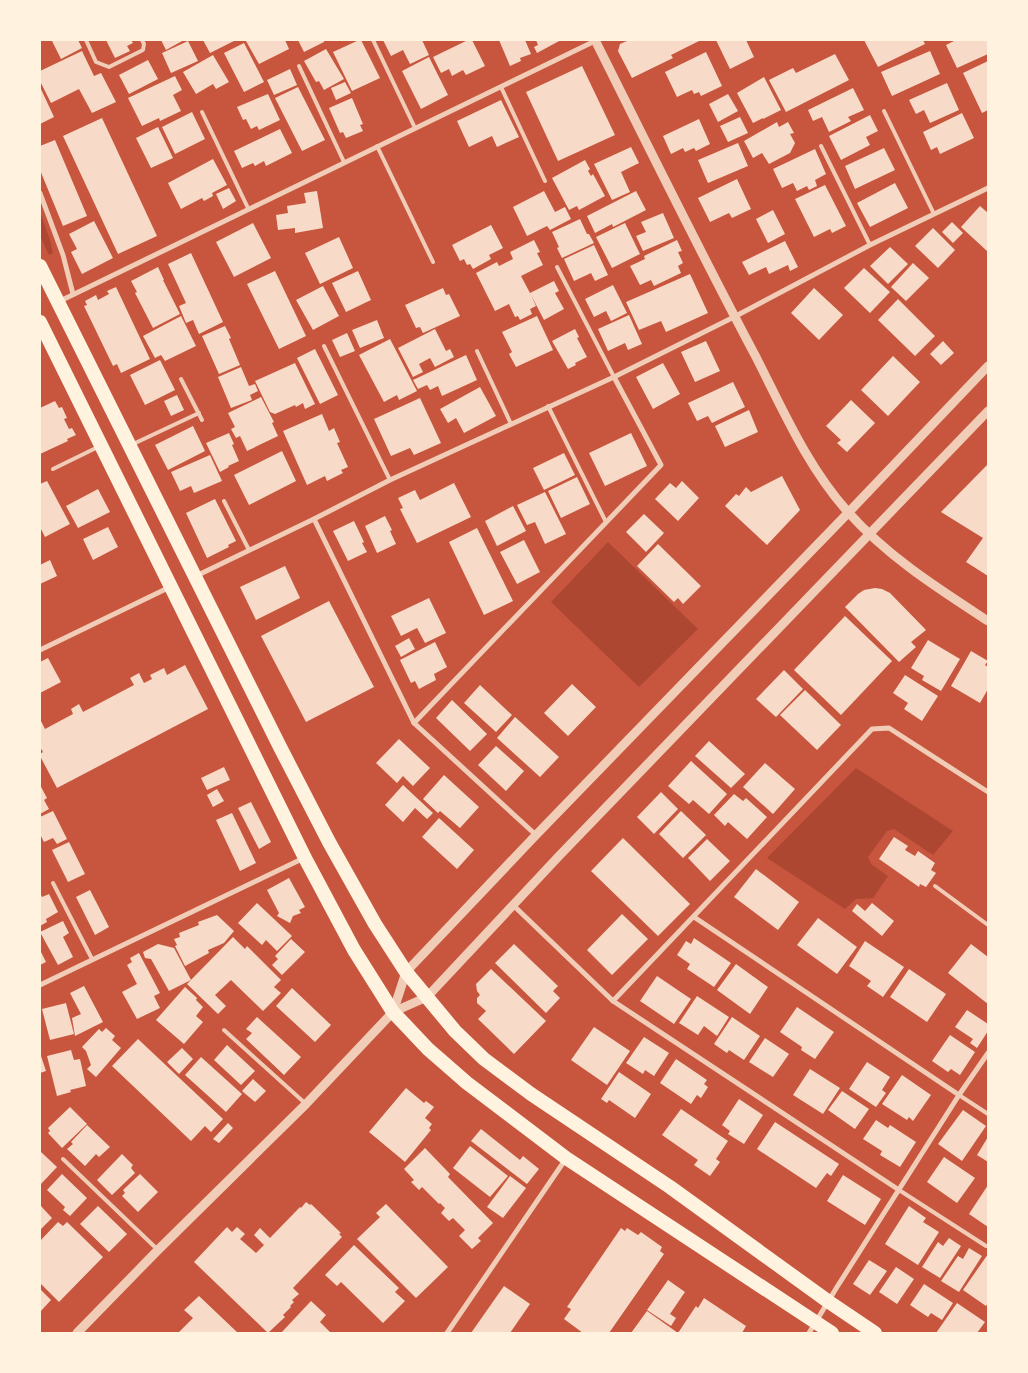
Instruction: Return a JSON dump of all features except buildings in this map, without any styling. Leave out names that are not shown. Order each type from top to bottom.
[{"type":"highway","points":[[40,266],[280,748],[329,842],[375,924],[406,972],[455,1031],[484,1059],[531,1094],[670,1187],[875,1333]]},
{"type":"highway","points":[[40,322],[305,858],[354,950],[393,1012],[428,1048],[467,1083],[566,1158],[813,1328],[832,1333]]},
{"type":"street","points":[[57,302],[596,40],[734,317],[823,482],[848,513],[903,562],[988,621]]},
{"type":"street","points":[[194,576],[314,519],[390,480],[614,377],[734,317],[870,245],[988,188]]},
{"type":"street","points":[[40,193],[63,255],[73,294]]},
{"type":"street","points":[[393,1012],[406,972],[988,366]]},
{"type":"street","points":[[414,723],[661,465],[614,377]]},
{"type":"street","points":[[77,1333],[306,1104],[393,1012],[427,997],[988,411]]},
{"type":"street","points":[[314,519],[414,723],[536,835]]},
{"type":"street","points":[[40,650],[170,586]]},
{"type":"street","points":[[613,1001],[872,729],[889,728],[988,792]]},
{"type":"street","points":[[40,985],[305,858]]},
{"type":"street","points":[[513,905],[613,1001],[899,1190]]},
{"type":"street","points":[[694,917],[959,1095]]},
{"type":"street","points":[[813,1328],[959,1095],[988,1053]]},
{"type":"street","points":[[447,1333],[566,1158]]},
{"type":"lane","points":[[86,40],[96,62],[109,67],[143,50],[144,44],[142,40]]},
{"type":"lane","points":[[373,40],[415,128]]},
{"type":"lane","points":[[299,66],[344,162]]},
{"type":"lane","points":[[501,87],[545,181]]},
{"type":"lane","points":[[884,111],[934,214]]},
{"type":"lane","points":[[202,112],[248,208]]},
{"type":"lane","points":[[377,146],[434,262]]},
{"type":"lane","points":[[821,146],[870,245]]},
{"type":"lane","points":[[557,266],[614,377]]},
{"type":"lane","points":[[324,346],[390,480]]},
{"type":"lane","points":[[477,351],[511,424]]},
{"type":"lane","points":[[181,379],[202,420]]},
{"type":"lane","points":[[548,406],[606,522]]},
{"type":"lane","points":[[129,446],[199,414]]},
{"type":"lane","points":[[53,469],[101,446]]},
{"type":"lane","points":[[224,501],[249,550]]},
{"type":"lane","points":[[53,883],[92,959]]},
{"type":"lane","points":[[935,886],[988,924]]},
{"type":"lane","points":[[224,1030],[306,1104]]},
{"type":"lane","points":[[959,1095],[988,1114]]},
{"type":"lane","points":[[62,1159],[158,1250]]},
{"type":"lane","points":[[899,1190],[986,1246]]},
{"type":"shaded area","points":[[40,212],[53,253],[49,255],[40,236]]},
{"type":"shaded area","points":[[608,542],[698,629],[639,687],[551,602]]},
{"type":"shaded area","points":[[856,768],[953,831],[933,855],[894,829],[887,831],[868,857],[871,864],[888,876],[873,898],[856,899],[845,909],[767,858]]}]
